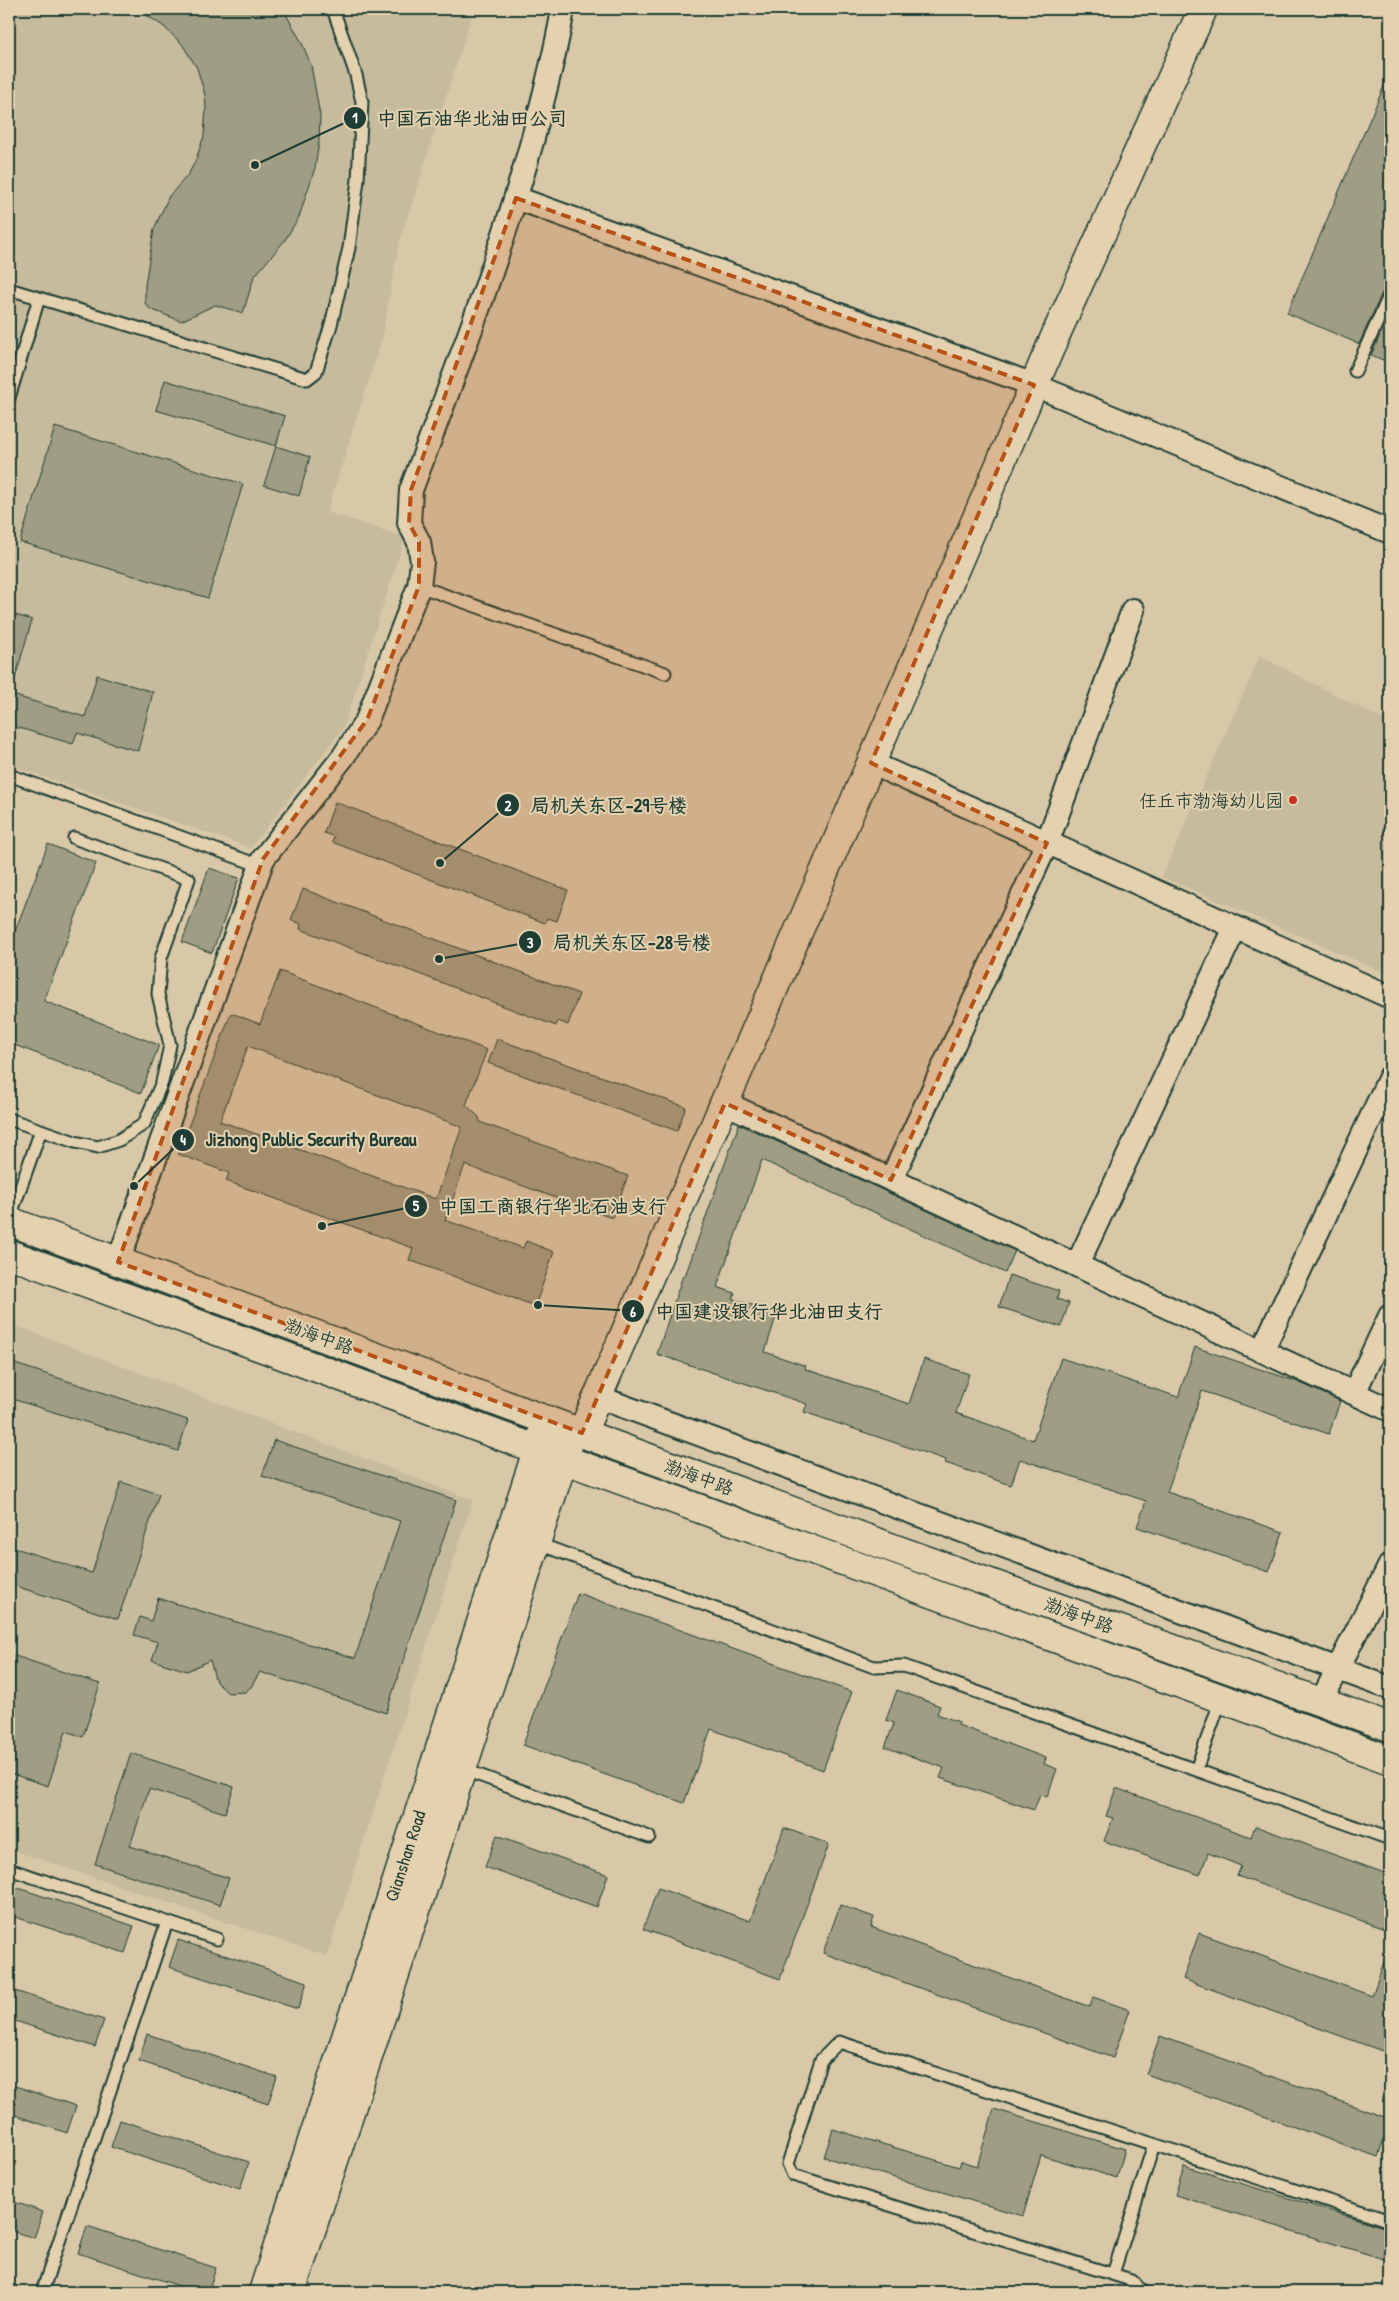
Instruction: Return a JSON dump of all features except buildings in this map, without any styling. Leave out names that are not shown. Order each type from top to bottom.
[{"type":"main road","name":"Qianshan Road","points":[[291,2292],[563,1459],[598,1397],[1034,385],[1203,9]]},
{"type":"main road","name":"渤海中路","points":[[9,1221],[882,1544],[1390,1727]]},
{"type":"main road","name":"渤海中路","points":[[9,1254],[538,1450],[1390,1760]]},
{"type":"main road","name":"Qianshan Road","points":[[263,2292],[547,1420]]},
{"type":"street","points":[[118,1262],[263,859],[343,757],[367,720],[419,586],[422,562],[419,542],[409,523],[411,490],[489,282],[516,198],[556,50],[563,9]]},
{"type":"street","points":[[516,198],[1034,385],[1390,532]]},
{"type":"street","points":[[891,1180],[1047,843],[1133,610]]},
{"type":"street","points":[[871,763],[1390,997]]},
{"type":"street","points":[[1077,1265],[1235,928]]},
{"type":"street","points":[[1262,1351],[1390,1077]]},
{"type":"street","points":[[725,1103],[1390,1410]]},
{"type":"street","points":[[1354,1393],[1390,1316]]},
{"type":"street","points":[[598,1397],[1390,1688]]},
{"type":"street","points":[[1321,1702],[1390,1565]]},
{"type":"lane","points":[[9,289],[307,379],[316,372],[331,325],[349,248],[358,180],[362,102],[356,75],[333,9]]},
{"type":"lane","points":[[1355,372],[1390,294]]},
{"type":"lane","points":[[9,398],[39,298]]},
{"type":"lane","points":[[419,586],[665,673]]},
{"type":"lane","points":[[9,775],[261,866]]},
{"type":"lane","points":[[9,1119],[98,1147],[119,1140],[144,1124],[162,1082],[170,1045],[158,994],[161,958],[189,879],[74,838]]},
{"type":"lane","points":[[9,1221],[41,1130]]},
{"type":"lane","points":[[536,1543],[874,1668],[904,1666],[1390,1839]]},
{"type":"lane","points":[[1196,1770],[1221,1699]]},
{"type":"lane","points":[[462,1769],[649,1837]]},
{"type":"lane","points":[[9,1869],[217,1938]]},
{"type":"lane","points":[[42,2292],[167,1922]]},
{"type":"lane","points":[[1142,2292],[1131,2280],[1114,2274],[793,2175],[788,2164],[821,2060],[839,2042],[1390,2221]]},
{"type":"lane","points":[[1114,2274],[1154,2144]]},
{"type":"highlighted area","points":[[516,198],[1034,385],[871,763],[1047,843],[891,1180],[725,1103],[582,1433],[118,1262],[263,859],[367,720],[419,586],[419,542],[409,523],[411,490]]},
{"type":"shaded area","points":[[9,9],[474,9],[399,244],[382,338],[327,512],[405,537],[344,727],[251,848],[9,765]]},
{"type":"shaded area","name":"任丘市渤海幼儿园","points":[[1260,656],[1390,723],[1390,975],[1162,877]]},
{"type":"shaded area","points":[[9,1323],[473,1500],[327,1956],[9,1849]]},
{"type":"place","name":"中国石油华北油田公司","points":[[255,165]]},
{"type":"place","name":"任丘市渤海幼儿园","points":[[1293,800]]},
{"type":"place","name":"局机关东区-29号楼","points":[[440,863]]},
{"type":"place","name":"局机关东区-28号楼","points":[[439,959]]},
{"type":"place","name":"Jizhong Public Security Bureau","points":[[134,1186]]},
{"type":"place","name":"中国工商银行华北石油支行","points":[[322,1226]]},
{"type":"place","name":"中国建设银行华北油田支行","points":[[538,1305]]}]
